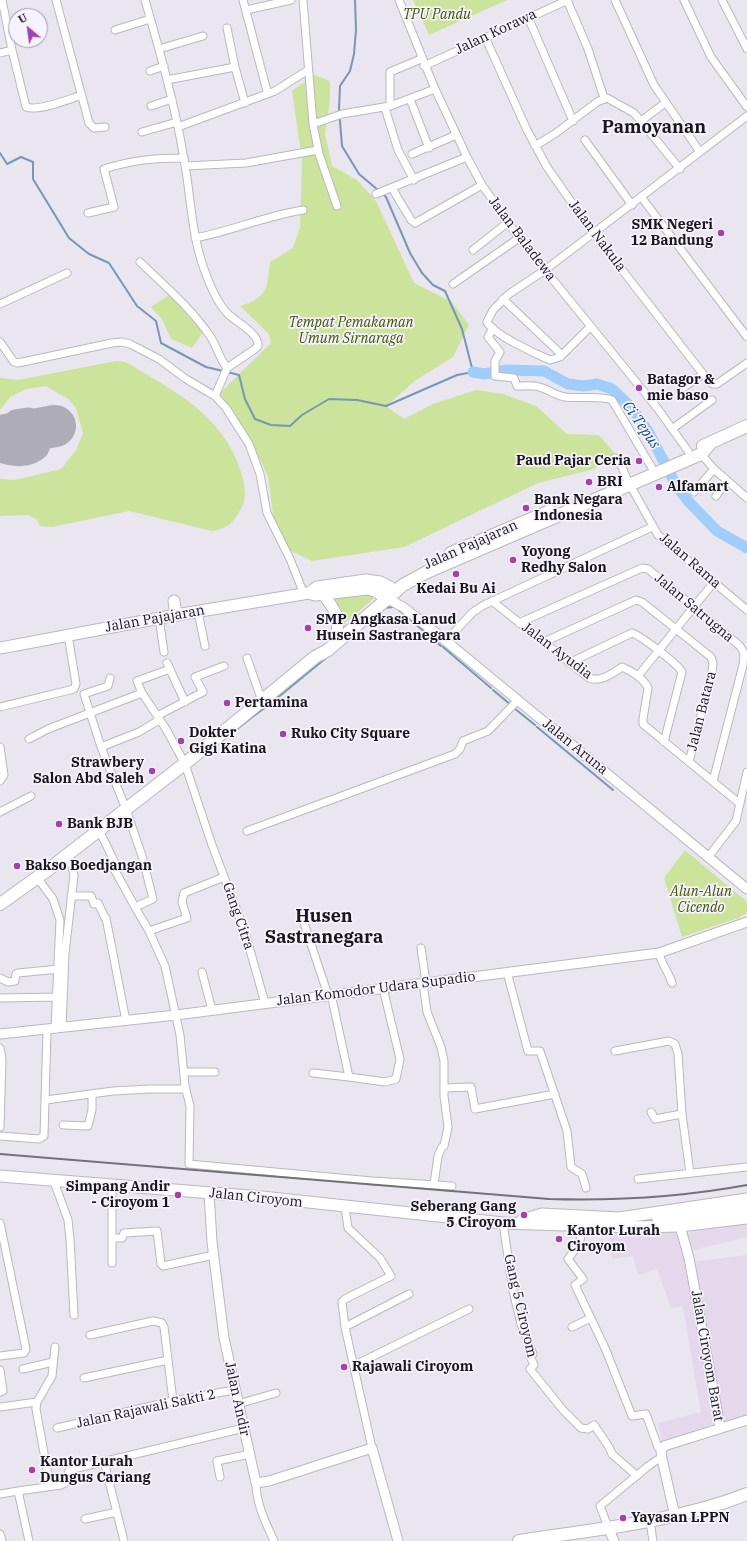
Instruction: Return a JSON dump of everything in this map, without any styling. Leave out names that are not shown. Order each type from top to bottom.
[{"type":"main road","name":"Jalan Pajajaran","points":[[390,593],[410,572],[472,544],[628,482],[666,465],[688,451],[710,444],[747,426]]},
{"type":"main road","name":"Jalan Pajajaran","points":[[628,482],[652,468],[701,454],[710,444]]},
{"type":"main road","name":"Jalan Pajajaran","points":[[0,648],[159,618],[307,593],[317,587],[366,580],[376,581],[390,593]]},
{"type":"main road","name":"Jalan Pajajaran","points":[[307,593],[315,595],[367,589],[390,593]]},
{"type":"main road","points":[[0,904],[36,876],[69,854],[185,764],[315,657],[335,636],[390,593]]},
{"type":"main road","points":[[315,657],[328,650],[390,593]]},
{"type":"main road","points":[[323,594],[338,620],[339,626],[335,636]]},
{"type":"main road","points":[[174,601],[176,615]]},
{"type":"main road","name":"Jalan Ciroyom","points":[[0,1176],[112,1184],[507,1223],[542,1219],[619,1222],[680,1222],[747,1218]]},
{"type":"main road","name":"Jalan Ciroyom","points":[[542,1219],[584,1226],[619,1222],[747,1200]]},
{"type":"main road","points":[[619,1222],[645,1220],[680,1222],[747,1208]]},
{"type":"main road","points":[[519,1541],[675,1516],[715,1506],[747,1494]]},
{"type":"street","points":[[2,0],[26,107],[33,108],[54,104],[82,95]]},
{"type":"street","points":[[56,0],[89,123],[94,128],[105,126]]},
{"type":"street","points":[[145,0],[164,66],[178,124],[185,162],[195,238],[204,270],[222,307],[253,335],[258,342],[258,346],[255,349],[225,372],[215,396]]},
{"type":"street","points":[[243,0],[267,91]]},
{"type":"street","points":[[246,10],[291,0]]},
{"type":"street","points":[[303,0],[313,124],[318,150],[337,206]]},
{"type":"street","name":"Jalan Baladewa","points":[[399,0],[434,89],[482,185],[507,223],[658,409],[688,451]]},
{"type":"street","points":[[568,0],[588,49],[604,98]]},
{"type":"street","name":"Jalan Korawa","points":[[388,107],[390,72],[423,62],[485,37],[568,0]]},
{"type":"street","points":[[615,0],[644,65],[665,103],[700,152]]},
{"type":"street","points":[[684,0],[711,57],[747,107]]},
{"type":"street","points":[[722,0],[747,50]]},
{"type":"street","points":[[528,18],[573,121]]},
{"type":"street","points":[[115,30],[150,19]]},
{"type":"street","points":[[227,28],[235,67],[245,103]]},
{"type":"street","points":[[159,50],[203,36]]},
{"type":"street","name":"Jalan Nakula","points":[[485,37],[535,146],[547,167],[594,233],[703,374],[712,384],[717,384],[747,363]]},
{"type":"street","points":[[0,52],[12,50]]},
{"type":"street","points":[[150,71],[164,66]]},
{"type":"street","points":[[167,80],[235,67]]},
{"type":"street","points":[[142,132],[178,124],[245,103],[275,91],[308,70]]},
{"type":"street","points":[[313,124],[342,114],[388,107],[434,89]]},
{"type":"street","points":[[535,146],[573,121],[597,102],[604,98],[610,98],[623,106],[641,121],[680,169]]},
{"type":"street","points":[[410,99],[429,148]]},
{"type":"street","points":[[151,106],[172,100]]},
{"type":"street","points":[[641,121],[665,103]]},
{"type":"street","points":[[388,107],[398,150],[414,180]]},
{"type":"street","points":[[590,326],[562,355],[555,360],[550,360],[524,349],[488,324],[487,319],[503,299],[545,270],[642,198],[747,116]]},
{"type":"street","points":[[412,154],[429,148],[456,134]]},
{"type":"street","points":[[585,140],[632,205]]},
{"type":"street","points":[[88,213],[114,207],[104,169],[127,162],[159,158],[185,162],[246,163],[318,150]]},
{"type":"street","points":[[379,193],[414,180],[467,157]]},
{"type":"street","points":[[392,188],[411,220],[415,223],[482,185]]},
{"type":"street","points":[[642,198],[747,337]]},
{"type":"street","points":[[195,238],[215,234],[280,214],[303,210]]},
{"type":"street","points":[[473,250],[507,223]]},
{"type":"street","points":[[453,284],[519,238]]},
{"type":"street","points":[[140,262],[196,319],[210,337],[225,372]]},
{"type":"street","points":[[0,304],[67,272]]},
{"type":"street","points":[[503,299],[562,355]]},
{"type":"street","points":[[493,328],[488,337],[500,352],[495,361],[494,371],[502,378],[514,378],[517,386],[541,387],[563,397],[607,398],[612,400],[652,468]]},
{"type":"street","points":[[0,342],[14,362],[18,363],[112,343],[126,343],[158,359],[186,379],[215,396],[236,423],[249,444],[260,474],[267,513],[307,593]]},
{"type":"street","points":[[683,388],[703,374]]},
{"type":"street","points":[[672,429],[712,400]]},
{"type":"street","points":[[701,454],[714,469],[747,498]]},
{"type":"street","name":"Jalan Rama","points":[[615,458],[619,460],[628,482],[652,527],[670,546],[747,610]]},
{"type":"street","points":[[694,492],[714,469]]},
{"type":"street","points":[[716,496],[727,481]]},
{"type":"street","points":[[446,641],[473,612],[492,601],[652,527]]},
{"type":"street","name":"Jalan Satrugna","points":[[519,623],[642,568],[648,570],[740,646],[744,653],[743,665],[713,782]]},
{"type":"street","points":[[714,582],[638,676],[646,683],[648,688],[642,719],[644,724],[664,742],[739,803]]},
{"type":"street","name":"Jalan Aruna","points":[[390,593],[403,606],[515,701],[709,856],[747,889]]},
{"type":"street","points":[[544,642],[636,600],[642,602],[676,629]]},
{"type":"street","name":"Jalan Ayudia","points":[[492,601],[569,663],[593,680],[601,679],[622,668],[638,676]]},
{"type":"street","points":[[198,612],[205,646]]},
{"type":"street","points":[[159,618],[164,652]]},
{"type":"street","name":"Jalan Batara","points":[[676,629],[711,658],[713,663],[690,762]]},
{"type":"street","points":[[569,663],[632,633],[638,635],[658,650],[682,672],[664,742]]},
{"type":"street","points":[[0,707],[74,689],[76,684],[68,635]]},
{"type":"street","points":[[247,658],[262,701]]},
{"type":"street","points":[[29,739],[90,712],[142,693],[137,681],[169,666],[185,702]]},
{"type":"street","points":[[101,747],[143,731],[158,718],[203,692],[195,677],[224,666]]},
{"type":"street","points":[[110,678],[108,686],[84,694],[101,747],[126,809],[142,856],[153,899],[135,908]]},
{"type":"street","name":"Gang Citra","points":[[142,693],[185,764],[224,878],[244,929],[265,1003]]},
{"type":"street","points":[[247,831],[455,754],[460,749],[463,741],[488,731],[515,701]]},
{"type":"street","points":[[0,748],[4,775],[0,781]]},
{"type":"street","points":[[709,856],[736,821],[747,772]]},
{"type":"street","points":[[0,812],[31,796]]},
{"type":"street","points":[[99,830],[115,863],[113,867],[135,908],[149,930],[166,966],[180,1035],[186,1089],[190,1106],[190,1164],[372,1181],[452,1186]]},
{"type":"street","points":[[0,1136],[42,1138],[44,1136],[46,1100],[74,875],[69,854]]},
{"type":"street","points":[[36,876],[53,899],[58,913],[60,926],[58,997],[55,1029]]},
{"type":"street","points":[[149,930],[187,918],[182,902],[184,893],[224,878]]},
{"type":"street","points":[[71,896],[91,896],[94,904],[98,903],[106,918],[126,1021]]},
{"type":"street","points":[[302,917],[330,994],[349,1077]]},
{"type":"street","name":"Jalan Komodor Udara Supadio","points":[[0,1034],[176,1015],[330,994],[659,953],[747,922]]},
{"type":"street","points":[[420,948],[427,1012],[441,1047],[445,1088],[447,1135],[444,1146],[442,1147],[438,1156],[439,1161],[434,1184]]},
{"type":"street","points":[[659,953],[662,964],[668,970],[672,983]]},
{"type":"street","points":[[0,978],[8,982],[15,981],[16,974],[18,973],[58,969]]},
{"type":"street","points":[[202,972],[212,1010]]},
{"type":"street","points":[[507,972],[528,1051],[540,1051],[567,1131],[571,1167],[582,1174],[586,1188]]},
{"type":"street","points":[[313,1073],[385,1082],[396,1079],[400,1059],[384,988]]},
{"type":"street","points":[[0,998],[58,997]]},
{"type":"street","points":[[615,1051],[670,1041],[673,1042],[678,1054],[682,1114],[690,1173]]},
{"type":"street","points":[[0,1048],[2,1059],[0,1127]]},
{"type":"street","points":[[185,1072],[215,1072]]},
{"type":"street","points":[[445,1088],[471,1087],[475,1109],[555,1094]]},
{"type":"street","points":[[46,1100],[149,1089],[186,1089]]},
{"type":"street","points":[[63,1124],[88,1126],[92,1110],[92,1094]]},
{"type":"street","points":[[651,1112],[655,1119],[682,1114]]},
{"type":"street","points":[[638,1178],[747,1167]]},
{"type":"street","points":[[54,1179],[68,1220],[74,1315]]},
{"type":"street","points":[[112,1184],[112,1263]]},
{"type":"street","name":"Jalan Andir","points":[[209,1193],[214,1255],[224,1338],[234,1390],[256,1483]]},
{"type":"street","points":[[345,1207],[348,1228],[380,1258],[391,1276],[345,1299],[342,1302],[342,1309],[372,1448],[398,1541]]},
{"type":"street","name":"Jalan Ciroyom Barat","points":[[662,1449],[667,1444],[720,1428],[689,1258],[680,1222]]},
{"type":"street","points":[[0,1223],[26,1349],[24,1353],[0,1356]]},
{"type":"street","name":"Gang 5 Ciroyom","points":[[507,1223],[513,1291],[522,1324],[533,1354],[530,1356],[534,1366],[530,1370],[581,1428],[588,1429],[594,1425],[612,1454],[637,1476]]},
{"type":"street","points":[[584,1226],[578,1244],[568,1260],[578,1270],[583,1279],[575,1285],[591,1318],[632,1416],[646,1414],[654,1441],[658,1447],[662,1449],[662,1459],[675,1516]]},
{"type":"street","points":[[112,1238],[123,1238],[124,1233],[157,1231],[161,1264],[163,1266],[214,1255]]},
{"type":"street","points":[[345,1328],[409,1294]]},
{"type":"street","points":[[355,1365],[469,1309]]},
{"type":"street","points":[[572,1327],[591,1318]]},
{"type":"street","points":[[90,1335],[158,1322],[164,1327],[173,1401]]},
{"type":"street","points":[[50,1486],[36,1409],[37,1402],[52,1376],[55,1348]]},
{"type":"street","points":[[84,1378],[168,1360]]},
{"type":"street","points":[[23,1369],[53,1362]]},
{"type":"street","points":[[0,1370],[3,1388],[0,1392]]},
{"type":"street","name":"Jalan Rajawali Sakti 2","points":[[57,1428],[173,1401],[234,1390]]},
{"type":"street","points":[[238,1404],[276,1393]]},
{"type":"street","points":[[0,1406],[37,1402]]},
{"type":"street","points":[[720,1428],[747,1420]]},
{"type":"street","points":[[0,1494],[50,1486],[58,1488],[64,1483],[69,1471],[104,1461],[244,1428]]},
{"type":"street","points":[[274,1541],[266,1525],[260,1505],[256,1483],[276,1479],[372,1448]]},
{"type":"street","points":[[220,1477],[217,1461],[250,1454]]},
{"type":"street","points":[[614,1541],[600,1506],[652,1463],[662,1459]]},
{"type":"street","points":[[104,1461],[124,1541]]},
{"type":"street","points":[[18,1491],[29,1541]]},
{"type":"street","points":[[85,1519],[117,1512]]},
{"type":"street","points":[[650,1521],[653,1541]]},
{"type":"street","points":[[0,1534],[2,1541]]},
{"type":"shaded area","points":[[747,1220],[747,1237],[689,1251],[686,1233]]},
{"type":"shaded area","points":[[670,1229],[677,1231],[687,1259],[714,1417],[712,1424],[663,1444],[658,1423],[701,1412],[683,1307],[671,1308],[657,1269],[638,1275],[633,1256],[612,1259],[609,1233]]},
{"type":"shaded area","points":[[747,1255],[747,1416],[721,1422],[692,1262]]},
{"type":"green space","name":"TPU Pandu","points":[[413,0],[507,0],[429,35]]},
{"type":"green space","name":"Tempat Pemakaman Umum Sirnaraga","points":[[314,75],[330,81],[330,100],[325,134],[332,166],[357,180],[376,201],[414,283],[452,302],[469,325],[453,357],[416,380],[386,406],[404,419],[433,404],[476,390],[503,394],[536,406],[567,434],[599,435],[615,454],[594,469],[538,483],[404,547],[312,561],[289,550],[274,523],[268,476],[250,439],[220,393],[271,343],[269,334],[240,306],[249,303],[261,295],[267,285],[270,262],[293,248],[300,227],[302,160],[292,91]]},
{"type":"green space","points":[[169,295],[203,332],[192,348],[171,339],[162,319],[151,307]]},
{"type":"green space","points":[[116,361],[126,362],[179,394],[209,419],[222,434],[233,452],[241,472],[245,493],[243,505],[228,525],[212,531],[129,511],[52,527],[40,526],[36,519],[28,515],[0,516],[0,479],[15,480],[61,469],[76,450],[83,433],[76,408],[68,399],[46,386],[26,389],[10,397],[0,410],[0,378],[18,380]]},
{"type":"green space","points":[[367,591],[374,596],[373,599],[344,624],[343,613],[333,595]]},
{"type":"green space","name":"Alun-Alun Cicendo","points":[[685,850],[747,902],[747,913],[738,918],[682,937],[664,878]]},
{"type":"waterway","points":[[355,0],[356,30],[354,54],[350,71],[340,86],[339,109],[342,146],[359,174],[378,190]]},
{"type":"waterway","points":[[0,153],[7,164],[21,157],[33,162],[33,179],[69,238],[89,254],[109,263],[137,306],[156,321],[161,343],[206,367],[223,371]]},
{"type":"waterway","points":[[227,372],[239,375],[245,399],[255,419],[271,425],[290,426],[302,415],[329,399],[357,400],[386,406],[457,375],[473,372],[462,329],[445,291],[433,285],[422,273],[410,253],[386,197],[381,193]]},
{"type":"waterway","name":"Ci Tepus","points":[[473,372],[484,374],[507,370],[544,371],[568,384],[584,386],[597,384],[612,389],[631,407],[649,433],[676,485],[688,501],[717,531],[747,548]]},
{"type":"waterway","points":[[384,608],[393,607]]},
{"type":"waterway","points":[[399,610],[441,646]]},
{"type":"waterway","points":[[443,647],[491,688]]},
{"type":"waterway","points":[[304,676],[326,658]]},
{"type":"waterway","points":[[266,707],[303,677]]},
{"type":"waterway","points":[[493,690],[511,705]]},
{"type":"waterway","points":[[251,718],[266,707]]},
{"type":"waterway","points":[[514,708],[535,725]]},
{"type":"waterway","points":[[231,734],[251,718]]},
{"type":"waterway","points":[[537,727],[613,790]]},
{"type":"taxiway","points":[[0,431],[15,418],[29,416],[40,426],[43,435],[40,450],[31,456],[15,458],[0,454]]},
{"type":"runway","points":[[0,436],[55,426]]},
{"type":"railway","points":[[0,1154],[549,1199],[624,1199],[698,1193],[747,1185]]},
{"type":"place","name":"SMK Negeri 12 Bandung","points":[[721,233]]},
{"type":"place","name":"Batagor & mie baso","points":[[639,388]]},
{"type":"place","name":"Paud Pajar Ceria","points":[[639,461]]},
{"type":"place","name":"BRI","points":[[589,482]]},
{"type":"place","name":"Alfamart","points":[[659,487]]},
{"type":"place","name":"Bank Negara Indonesia","points":[[526,508]]},
{"type":"place","name":"Yoyong Redhy Salon","points":[[513,560]]},
{"type":"place","name":"Kedai Bu Ai","points":[[456,574]]},
{"type":"place","name":"SMP Angkasa Lanud Husein Sastranegara","points":[[308,628]]},
{"type":"place","name":"Pertamina","points":[[227,703]]},
{"type":"place","name":"Ruko City Square","points":[[283,734]]},
{"type":"place","name":"Dokter Gigi Katina","points":[[181,741]]},
{"type":"place","name":"Strawbery Salon Abd Saleh","points":[[152,771]]},
{"type":"place","name":"Bank BJB","points":[[59,824]]},
{"type":"place","name":"Bakso Boedjangan","points":[[17,866]]},
{"type":"place","name":"Simpang Andir - Ciroyom 1","points":[[178,1195]]},
{"type":"place","name":"Seberang Gang 5 Ciroyom","points":[[524,1215]]},
{"type":"place","name":"Kantor Lurah Ciroyom","points":[[559,1239]]},
{"type":"place","name":"Rajawali Ciroyom","points":[[344,1367]]},
{"type":"place","name":"Kantor Lurah Dungus Cariang","points":[[32,1470]]},
{"type":"place","name":"Yayasan LPPN","points":[[623,1518]]},
{"type":"district","name":"Pamoyanan","points":[[654,128]]},
{"type":"district","name":"Husen Sastranegara","points":[[324,927]]}]
